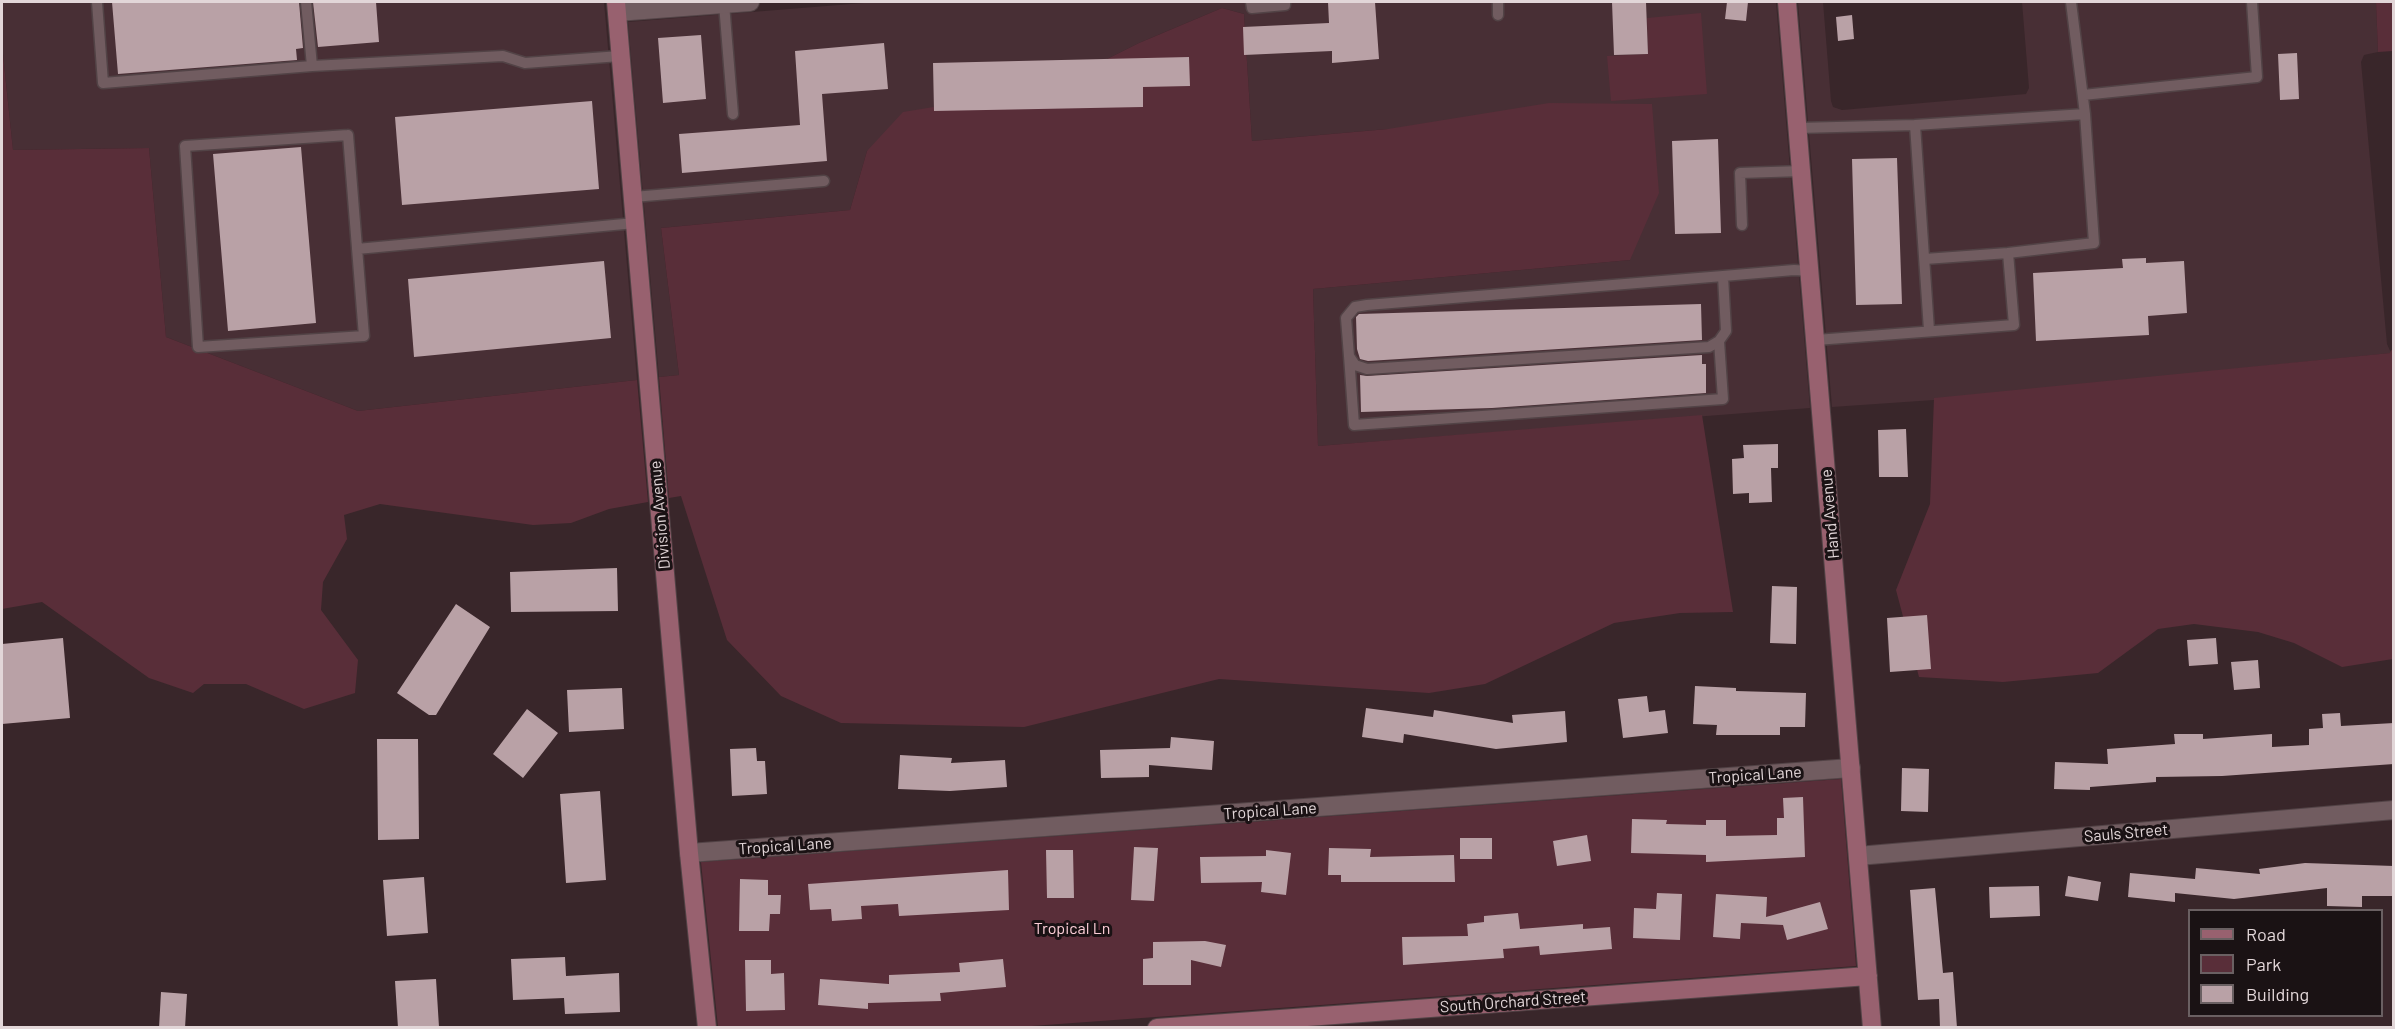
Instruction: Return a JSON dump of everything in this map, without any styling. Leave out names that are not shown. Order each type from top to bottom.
[{"type":"street","points":[[616,7],[750,2]]},
{"type":"street","name":"Hand Avenue","points":[[1787,2],[1872,1028]]},
{"type":"street","name":"Division Avenue","points":[[616,7],[689,853],[707,1028]]},
{"type":"street","name":"Tropical Lane","points":[[689,853],[1851,768]]},
{"type":"street","name":"Sauls Street","points":[[1858,856],[2394,810]]},
{"type":"street","name":"South Orchard Street","points":[[1157,1028],[1868,976]]},
{"type":"lane","points":[[97,2],[103,83],[312,66],[503,56],[525,63],[620,56]]},
{"type":"lane","points":[[306,2],[312,66]]},
{"type":"lane","points":[[1251,2],[1252,8],[1285,5],[1285,2]]},
{"type":"lane","points":[[1498,2],[1498,15]]},
{"type":"lane","points":[[1787,2],[1795,2]]},
{"type":"lane","points":[[1925,259],[2008,253],[2094,243],[2085,114],[2072,2]]},
{"type":"lane","points":[[2083,95],[2257,77],[2252,2]]},
{"type":"lane","points":[[724,4],[733,114]]},
{"type":"lane","points":[[1798,128],[1915,125],[2085,114]]},
{"type":"lane","points":[[1915,125],[1929,330]]},
{"type":"lane","points":[[348,135],[357,249],[364,336],[198,347],[185,146],[348,135]]},
{"type":"lane","points":[[1742,225],[1740,173],[1802,171]]},
{"type":"lane","points":[[633,197],[824,181]]},
{"type":"lane","points":[[357,249],[635,223]]},
{"type":"lane","points":[[1816,340],[2014,325],[2008,253]]},
{"type":"lane","points":[[1719,341],[1723,399],[1354,425],[1346,318],[1355,307],[1723,276],[1810,271]]},
{"type":"lane","points":[[1349,356],[1355,365],[1367,369],[1709,347],[1719,341],[1726,331],[1723,276]]},
{"type":"shaded area","points":[[2,2],[604,2],[637,380],[358,411],[166,337],[149,148],[13,150],[2,45]]},
{"type":"shaded area","points":[[876,2],[1776,2],[1810,408],[1318,446],[1313,289],[1630,260],[1388,129],[1252,141],[1244,14],[1222,8],[1139,43],[1029,98],[867,151],[850,210],[661,228],[679,375],[659,377],[628,22]]},
{"type":"shaded area","points":[[1798,2],[1823,2],[1831,101],[1833,107],[1842,110],[2026,94],[2029,88],[2022,2],[2376,2],[2378,52],[2364,55],[2361,62],[2387,344],[2391,353],[1934,400],[1832,407]]},
{"type":"green space","points":[[2376,2],[2393,2],[2393,51],[2378,52]]},
{"type":"green space","points":[[1222,8],[1244,14],[1252,141],[1388,129],[1549,103],[1652,104],[1659,193],[1630,260],[1313,289],[1318,446],[1702,415],[1733,612],[1680,613],[1614,623],[1485,684],[1429,693],[1219,679],[1024,727],[841,723],[781,696],[727,640],[681,496],[669,498],[659,377],[679,375],[661,228],[850,210],[867,151],[903,112],[958,103],[1029,98],[1139,43]]},
{"type":"green space","points":[[1701,13],[1707,94],[1611,101],[1607,56],[1648,54],[1647,18]]},
{"type":"green space","points":[[2,45],[13,150],[149,148],[166,337],[358,411],[637,380],[648,502],[609,509],[571,523],[533,525],[380,504],[344,515],[347,539],[323,582],[321,610],[358,660],[355,693],[304,709],[246,684],[204,684],[193,693],[149,678],[42,602],[2,609]]},
{"type":"green space","points":[[2391,350],[2393,351],[2393,659],[2342,667],[2294,643],[2258,632],[2194,624],[2158,629],[2098,673],[2003,682],[1919,677],[1896,590],[1930,504],[1934,398],[2390,353]]},
{"type":"green space","name":"Tropical Ln","points":[[1841,779],[1856,966],[1018,1027],[718,1027],[701,862]]},
{"type":"building","points":[[112,2],[299,2],[303,48],[296,49],[297,60],[118,74]]},
{"type":"building","points":[[313,2],[376,2],[379,42],[318,47]]},
{"type":"building","points":[[1328,2],[1375,2],[1379,59],[1332,63],[1332,51],[1244,55],[1243,27],[1329,23]]},
{"type":"building","points":[[1612,2],[1646,2],[1648,54],[1614,55]]},
{"type":"building","points":[[1727,2],[1748,2],[1746,21],[1725,19]]},
{"type":"building","points":[[1852,15],[1854,39],[1838,41],[1836,17]]},
{"type":"building","points":[[701,35],[706,99],[663,103],[658,38]]},
{"type":"building","points":[[884,43],[888,89],[822,94],[827,161],[682,173],[679,134],[800,125],[795,51]]},
{"type":"building","points":[[2297,53],[2299,99],[2280,100],[2278,54]]},
{"type":"building","points":[[1189,57],[1190,86],[1143,87],[1143,107],[934,111],[933,63]]},
{"type":"building","points":[[592,101],[599,189],[402,205],[395,117]]},
{"type":"building","points":[[1718,139],[1721,233],[1675,234],[1672,141]]},
{"type":"building","points":[[301,147],[316,323],[228,331],[213,154]]},
{"type":"building","points":[[1897,158],[1902,304],[1856,305],[1852,159]]},
{"type":"building","points":[[2146,258],[2146,263],[2184,261],[2187,313],[2148,316],[2149,335],[2036,341],[2033,273],[2123,268],[2122,259]]},
{"type":"building","points":[[604,261],[611,338],[414,357],[408,279]]},
{"type":"building","points":[[1701,304],[1702,340],[1368,361],[1360,359],[1357,349],[1356,317],[1359,314]]},
{"type":"building","points":[[1702,355],[1702,364],[1706,364],[1706,393],[1492,408],[1361,412],[1360,375]]},
{"type":"building","points":[[1906,429],[1908,477],[1879,477],[1878,430]]},
{"type":"building","points":[[1778,444],[1778,468],[1771,468],[1772,502],[1749,503],[1749,493],[1733,494],[1732,459],[1744,458],[1743,445]]},
{"type":"building","points":[[617,568],[618,611],[511,612],[510,572]]},
{"type":"building","points":[[1772,586],[1797,587],[1796,644],[1770,643]]},
{"type":"building","points":[[456,604],[490,627],[436,715],[429,715],[397,693]]},
{"type":"building","points":[[1927,615],[1931,669],[1890,672],[1887,618]]},
{"type":"building","points":[[63,638],[70,718],[2,724],[2,644]]},
{"type":"building","points":[[2216,638],[2218,664],[2189,666],[2187,640]]},
{"type":"building","points":[[2258,660],[2260,688],[2234,690],[2231,662]]},
{"type":"building","points":[[1695,686],[1736,688],[1736,691],[1806,693],[1805,727],[1780,727],[1780,735],[1716,735],[1717,725],[1693,724]]},
{"type":"building","points":[[622,688],[624,729],[569,732],[567,690]]},
{"type":"building","points":[[1647,696],[1649,712],[1665,710],[1668,733],[1623,738],[1618,699]]},
{"type":"building","points":[[1366,708],[1433,717],[1434,710],[1513,723],[1512,715],[1565,711],[1567,742],[1496,749],[1404,734],[1403,743],[1362,737]]},
{"type":"building","points":[[527,709],[558,733],[523,778],[493,754]]},
{"type":"building","points":[[2340,713],[2341,726],[2394,723],[2394,764],[2222,776],[2156,777],[2156,782],[2090,787],[2090,790],[2054,789],[2055,762],[2108,764],[2107,749],[2175,744],[2174,734],[2203,734],[2203,739],[2272,734],[2272,747],[2309,745],[2309,729],[2323,728],[2322,714]]},
{"type":"building","points":[[1171,737],[1214,741],[1212,770],[1149,765],[1149,777],[1101,778],[1100,750],[1170,748]]},
{"type":"building","points":[[377,739],[418,739],[419,839],[378,840]]},
{"type":"building","points":[[756,748],[757,761],[765,761],[767,794],[732,796],[730,749]]},
{"type":"building","points":[[900,755],[952,758],[951,763],[1005,760],[1007,787],[950,791],[898,789]]},
{"type":"building","points":[[1902,768],[1929,769],[1928,812],[1901,811]]},
{"type":"building","points":[[600,791],[606,880],[566,883],[560,794]]},
{"type":"building","points":[[1803,797],[1805,857],[1706,862],[1706,855],[1631,853],[1632,819],[1667,820],[1666,824],[1706,825],[1706,820],[1726,820],[1726,836],[1777,835],[1777,818],[1784,818],[1783,798]]},
{"type":"building","points":[[1587,835],[1591,861],[1557,866],[1553,841]]},
{"type":"building","points":[[1460,838],[1492,838],[1492,859],[1460,859]]},
{"type":"building","points":[[1134,847],[1158,848],[1154,901],[1131,900]]},
{"type":"building","points":[[1329,848],[1371,849],[1370,857],[1454,855],[1455,882],[1341,882],[1341,875],[1328,875]]},
{"type":"building","points":[[1046,850],[1073,850],[1074,898],[1047,898]]},
{"type":"building","points":[[1266,850],[1291,853],[1286,895],[1261,892],[1262,882],[1201,883],[1200,857],[1266,856]]},
{"type":"building","points":[[2305,863],[2394,866],[2394,896],[2362,896],[2362,907],[2327,906],[2327,888],[2234,899],[2175,893],[2175,902],[2128,897],[2130,873],[2195,879],[2196,868],[2260,874],[2259,869]]},
{"type":"building","points":[[1008,870],[1009,910],[899,916],[898,904],[861,906],[862,919],[832,921],[831,909],[810,910],[808,884]]},
{"type":"building","points":[[2068,876],[2101,882],[2098,901],[2065,896]]},
{"type":"building","points":[[424,877],[428,933],[387,936],[383,880]]},
{"type":"building","points":[[740,879],[768,880],[768,895],[781,895],[780,914],[770,914],[769,931],[739,931]]},
{"type":"building","points":[[2039,886],[2040,916],[1990,918],[1989,887]]},
{"type":"building","points":[[1935,888],[1943,973],[1953,972],[1957,1028],[1940,1028],[1939,999],[1918,1000],[1910,890]]},
{"type":"building","points":[[1657,893],[1682,894],[1680,940],[1633,938],[1634,908],[1656,909]]},
{"type":"building","points":[[1716,894],[1767,897],[1766,917],[1820,902],[1828,929],[1787,940],[1783,925],[1741,923],[1740,939],[1713,937]]},
{"type":"building","points":[[1518,913],[1520,929],[1583,924],[1583,929],[1610,927],[1612,949],[1540,955],[1539,946],[1503,949],[1504,958],[1403,965],[1402,937],[1468,936],[1467,924],[1484,922],[1484,916]]},
{"type":"building","points":[[1205,941],[1226,945],[1221,967],[1191,960],[1191,985],[1143,985],[1143,959],[1153,958],[1153,942]]},
{"type":"building","points":[[565,957],[566,976],[619,973],[620,1012],[565,1014],[564,998],[513,1000],[511,959]]},
{"type":"building","points":[[1003,959],[1006,987],[940,993],[941,1001],[868,1003],[868,1009],[818,1005],[820,979],[889,984],[889,975],[960,972],[959,963]]},
{"type":"building","points":[[745,960],[771,960],[771,974],[784,973],[785,1010],[746,1011]]},
{"type":"building","points":[[436,979],[439,1027],[398,1028],[395,981]]},
{"type":"building","points":[[161,992],[187,994],[185,1028],[159,1028]]}]
